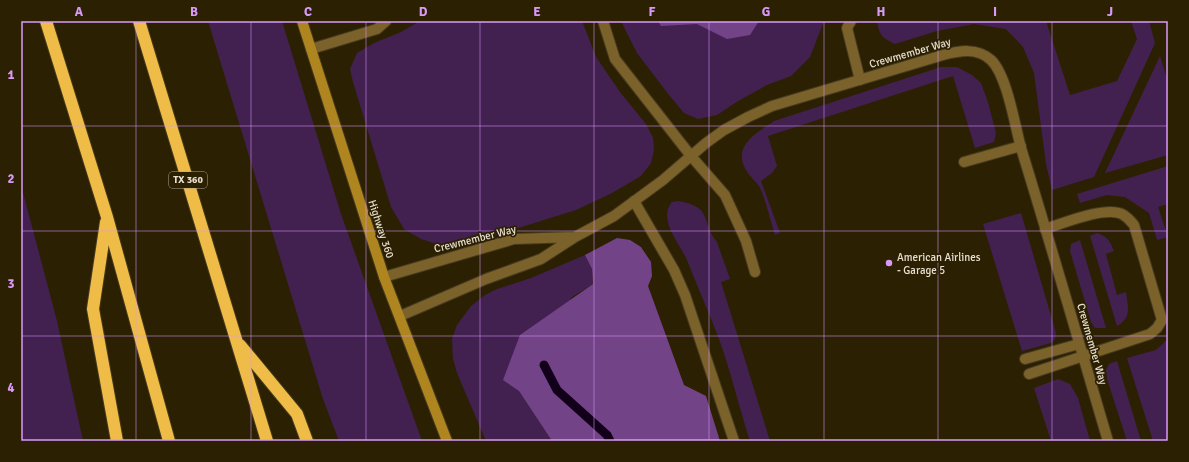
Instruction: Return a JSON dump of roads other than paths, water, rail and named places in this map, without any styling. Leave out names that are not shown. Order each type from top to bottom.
[{"type":"highway","points":[[46,21],[107,217],[169,441]]},
{"type":"highway","name":"TX 360","points":[[139,21],[267,441]]},
{"type":"highway","points":[[107,217],[93,310],[117,441]]},
{"type":"highway","points":[[236,339],[297,414],[307,441]]},
{"type":"main road","name":"Highway 360","points":[[302,21],[384,277],[447,441]]},
{"type":"street","points":[[311,50],[377,29],[386,21]]},
{"type":"street","points":[[602,21],[615,59],[691,156],[725,195],[746,242],[755,272]]},
{"type":"street","points":[[851,21],[847,28],[860,80]]},
{"type":"street","name":"Crewmember Way","points":[[400,316],[486,279],[541,259],[575,237],[614,216],[663,180],[724,130],[772,106],[962,50],[978,52],[990,59],[998,69],[1004,81],[1021,146],[1108,441]]},
{"type":"street","points":[[964,162],[1021,146]]},
{"type":"street","points":[[634,201],[674,270],[685,295],[734,441]]},
{"type":"street","points":[[1029,374],[1150,334],[1157,328],[1162,320],[1134,225],[1122,214],[1105,211],[1045,229]]},
{"type":"street","name":"Crewmember Way","points":[[384,277],[514,239],[575,237]]},
{"type":"street","points":[[1025,359],[1079,344]]},
{"type":"waterway","points":[[544,365],[557,390],[607,435],[610,441]]},
{"type":"place","name":"American Airlines - Garage 5","points":[[889,263]]}]
